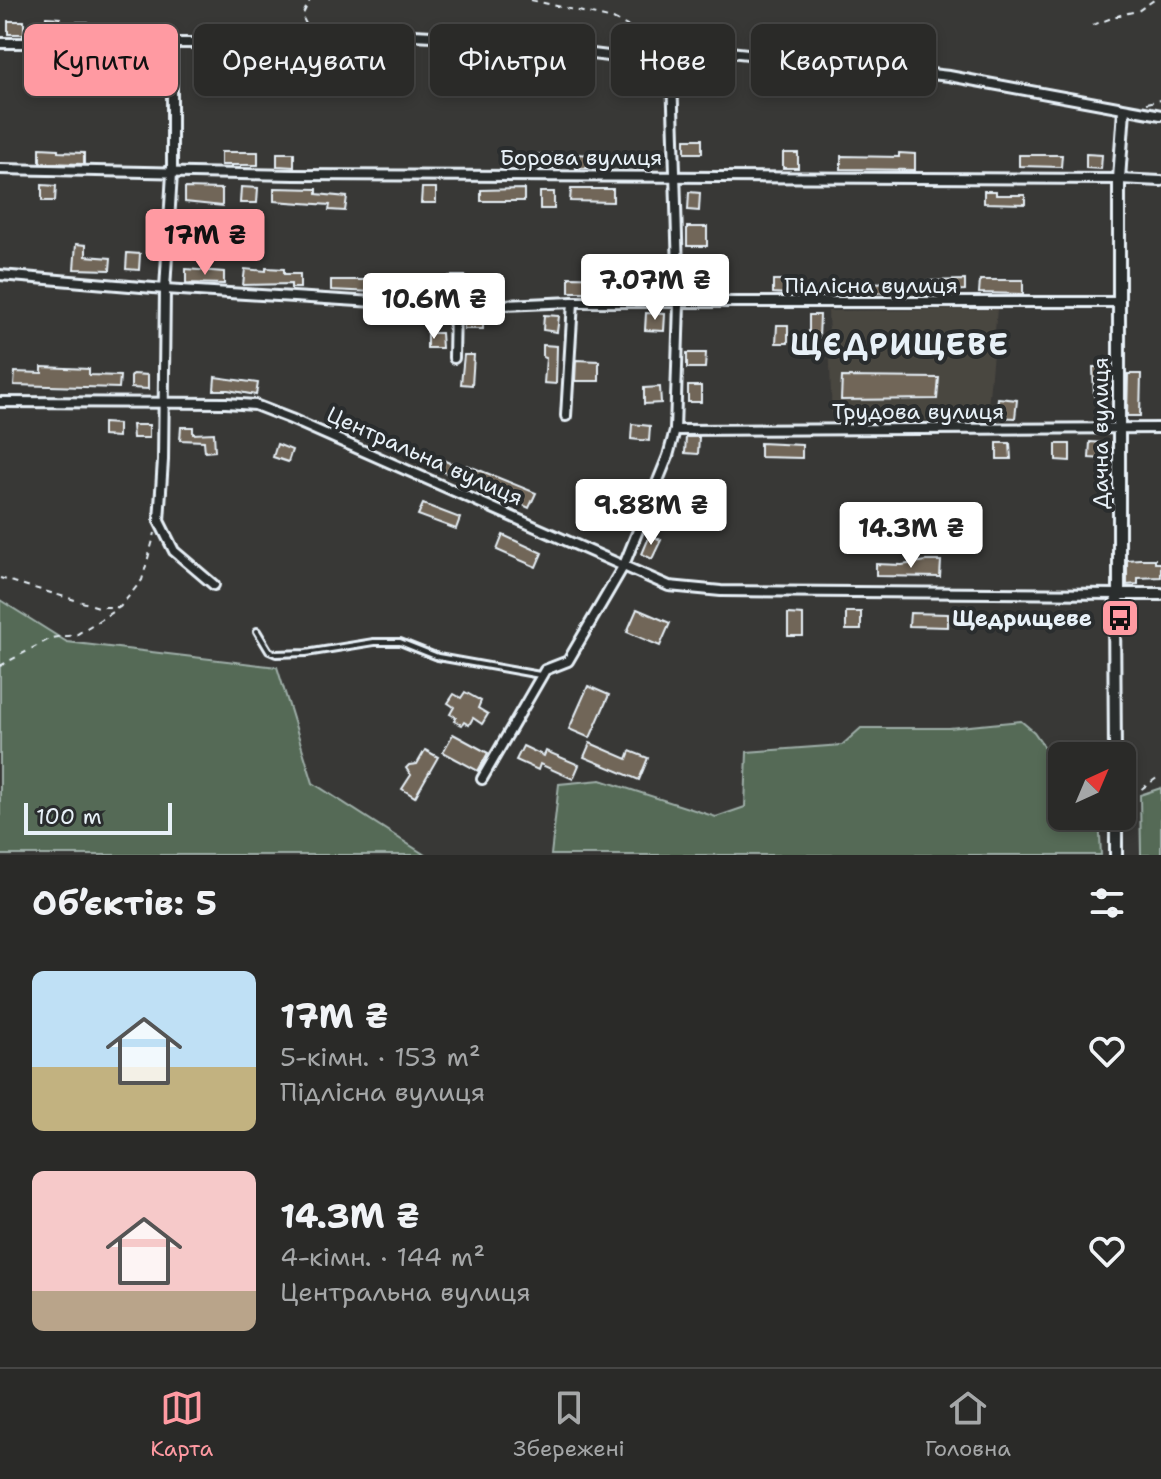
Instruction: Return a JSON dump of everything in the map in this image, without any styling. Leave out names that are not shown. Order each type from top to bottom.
[{"type":"street","points":[[414,35],[469,38],[611,56]]},
{"type":"street","points":[[0,43],[24,43]]},
{"type":"street","points":[[735,53],[949,76],[1161,115]]},
{"type":"street","points":[[172,96],[159,521],[174,551],[214,585]]},
{"type":"street","points":[[482,779],[545,670],[568,661],[624,565],[668,456],[675,430],[679,303],[673,96]]},
{"type":"street","name":"Дачна вулиця","points":[[1115,742],[1114,608],[1119,594],[1119,179],[1124,110]]},
{"type":"street","name":"Борова вулиця","points":[[0,169],[1161,181]]},
{"type":"street","name":"Підлісна вулиця","points":[[0,275],[455,307],[573,302],[1120,302]]},
{"type":"street","points":[[566,416],[573,302]]},
{"type":"street","points":[[454,358],[455,307]]},
{"type":"street","name":"Центральна вулиця","points":[[0,402],[162,401],[255,405],[669,586],[721,591],[1161,594]]},
{"type":"street","name":"Трудова вулиця","points":[[675,430],[1161,428]]},
{"type":"street","points":[[1116,830],[1116,855]]},
{"type":"lane","points":[[257,631],[269,651],[276,654],[306,653],[374,642],[400,642],[438,657],[542,675]]},
{"type":"path","points":[[306,24],[302,16],[310,0]]},
{"type":"path","points":[[531,0],[624,24]]},
{"type":"path","points":[[1093,25],[1138,11],[1154,0]]},
{"type":"path","points":[[0,666],[51,638],[76,635],[120,607],[142,580],[159,521]]},
{"type":"path","points":[[0,578],[99,607],[120,607]]},
{"type":"path","points":[[1136,793],[1161,775]]},
{"type":"shaded area","points":[[997,309],[987,419],[832,422],[828,311]]},
{"type":"green space","points":[[0,600],[67,642],[277,667],[313,783],[425,855],[0,855]]},
{"type":"green space","points":[[1021,721],[1034,732],[1048,752],[1048,830],[1100,830],[1101,855],[551,855],[559,784],[601,780],[716,817],[745,807],[747,752],[842,745],[861,728],[949,728]]},
{"type":"green space","points":[[1161,788],[1161,855],[1141,855],[1140,795]]},
{"type":"building","points":[[46,17],[60,18],[60,22],[87,22],[87,24],[46,24]]},
{"type":"building","points":[[8,21],[24,21],[24,34],[8,34]]},
{"type":"building","points":[[685,139],[702,139],[702,153],[685,153]]},
{"type":"building","points":[[40,148],[84,153],[84,164],[40,163]]},
{"type":"building","points":[[221,152],[258,152],[258,165],[221,165]]},
{"type":"building","points":[[277,153],[294,153],[294,167],[277,166]]},
{"type":"building","points":[[783,153],[798,153],[798,168],[783,168]]},
{"type":"building","points":[[899,153],[915,154],[915,170],[841,169],[841,156],[899,157]]},
{"type":"building","points":[[560,154],[560,168],[519,168],[519,155]]},
{"type":"building","points":[[576,154],[592,155],[592,168],[576,168]]},
{"type":"building","points":[[1086,154],[1102,155],[1101,169],[1086,168]]},
{"type":"building","points":[[1019,155],[1062,155],[1061,167],[1019,166]]},
{"type":"building","points":[[42,185],[56,186],[55,201],[42,201]]},
{"type":"building","points":[[241,187],[258,188],[257,203],[240,203]]},
{"type":"building","points":[[185,188],[222,189],[222,206],[185,202]]},
{"type":"building","points":[[274,188],[317,189],[317,194],[347,197],[345,211],[329,210],[330,205],[274,201]]},
{"type":"building","points":[[422,188],[436,188],[436,203],[421,203]]},
{"type":"building","points":[[524,189],[524,201],[481,201],[481,190]]},
{"type":"building","points":[[571,189],[613,189],[613,202],[570,201]]},
{"type":"building","points":[[984,191],[996,191],[996,195],[1025,195],[1025,204],[984,203]]},
{"type":"building","points":[[540,192],[554,192],[554,209],[540,209]]},
{"type":"building","points":[[689,192],[700,193],[699,211],[688,210]]},
{"type":"building","points":[[687,227],[707,227],[707,246],[687,246]]},
{"type":"building","points":[[76,244],[86,245],[86,256],[111,258],[110,270],[74,269]]},
{"type":"building","points":[[127,253],[140,254],[139,270],[126,269]]},
{"type":"building","points":[[266,268],[284,269],[284,274],[300,274],[300,288],[291,288],[291,284],[243,285],[245,269],[266,271]]},
{"type":"building","points":[[186,269],[224,272],[224,284],[186,283]]},
{"type":"building","points":[[449,276],[465,276],[465,292],[420,292],[420,278],[448,279]]},
{"type":"building","points":[[569,277],[613,278],[613,292],[569,292]]},
{"type":"building","points":[[685,277],[702,277],[702,295],[686,295]]},
{"type":"building","points":[[479,279],[494,279],[495,292],[479,293]]},
{"type":"building","points":[[331,280],[375,280],[374,292],[331,290]]},
{"type":"building","points":[[773,280],[789,280],[788,294],[773,293]]},
{"type":"building","points":[[965,280],[965,290],[925,292],[925,281]]},
{"type":"building","points":[[980,280],[1023,280],[1023,294],[979,293]]},
{"type":"building","points":[[903,282],[903,292],[865,293],[865,283]]},
{"type":"building","points":[[646,313],[665,314],[664,331],[645,330]]},
{"type":"building","points":[[544,315],[559,316],[557,332],[543,330]]},
{"type":"building","points":[[809,315],[820,315],[819,338],[809,338]]},
{"type":"building","points":[[464,318],[483,318],[483,329],[464,329]]},
{"type":"building","points":[[777,325],[788,325],[788,343],[776,343]]},
{"type":"building","points":[[427,333],[441,333],[442,348],[427,348]]},
{"type":"building","points":[[543,345],[557,346],[556,384],[544,383],[546,358],[543,357]]},
{"type":"building","points":[[687,353],[706,353],[705,368],[687,368]]},
{"type":"building","points":[[464,355],[474,355],[472,385],[461,384]]},
{"type":"building","points":[[576,360],[599,361],[599,381],[575,381]]},
{"type":"building","points":[[42,367],[89,369],[89,375],[120,376],[119,388],[14,385],[15,372],[42,373]]},
{"type":"building","points":[[1093,367],[1103,367],[1102,385],[1107,385],[1107,396],[1094,396]]},
{"type":"building","points":[[133,374],[148,375],[148,389],[131,388]]},
{"type":"building","points":[[1128,374],[1141,374],[1140,416],[1127,416]]},
{"type":"building","points":[[215,377],[258,383],[256,395],[214,390]]},
{"type":"building","points":[[842,377],[939,378],[937,399],[841,400]]},
{"type":"building","points":[[688,386],[701,386],[701,402],[688,402]]},
{"type":"building","points":[[660,387],[661,403],[644,404],[644,388]]},
{"type":"building","points":[[998,398],[1017,400],[1015,418],[996,417]]},
{"type":"building","points":[[103,423],[118,424],[118,437],[103,436]]},
{"type":"building","points":[[632,424],[650,426],[649,441],[631,439]]},
{"type":"building","points":[[132,425],[149,425],[149,438],[133,438]]},
{"type":"building","points":[[181,427],[193,427],[193,434],[214,433],[215,451],[205,452],[204,441],[180,440]]},
{"type":"building","points":[[686,437],[699,437],[698,454],[685,453]]},
{"type":"building","points":[[1090,442],[1104,443],[1104,459],[1089,458]]},
{"type":"building","points":[[760,443],[802,445],[802,458],[760,457]]},
{"type":"building","points":[[997,443],[1010,443],[1011,459],[997,459]]},
{"type":"building","points":[[277,444],[292,450],[288,462],[273,457]]},
{"type":"building","points":[[1056,444],[1070,444],[1070,461],[1056,460]]},
{"type":"building","points":[[443,460],[465,470],[467,465],[536,493],[529,508],[450,471],[449,474],[439,470]]},
{"type":"building","points":[[423,504],[460,518],[456,529],[418,515]]},
{"type":"building","points":[[503,535],[542,553],[536,567],[497,550]]},
{"type":"building","points":[[650,535],[661,540],[652,559],[642,554]]},
{"type":"building","points":[[1155,559],[1155,563],[1161,563],[1161,577],[1138,578],[1138,584],[1127,585],[1127,560]]},
{"type":"building","points":[[941,561],[940,577],[876,576],[876,564],[902,565]]},
{"type":"building","points":[[637,609],[670,623],[660,646],[627,632]]},
{"type":"building","points":[[846,612],[861,612],[861,630],[846,630]]},
{"type":"building","points":[[910,613],[948,614],[948,627],[909,626]]},
{"type":"building","points":[[788,614],[803,615],[803,636],[788,636]]},
{"type":"building","points":[[588,686],[609,695],[590,738],[569,729]]},
{"type":"building","points":[[465,692],[481,701],[478,708],[488,714],[482,724],[473,718],[469,725],[464,722],[462,725],[454,721],[456,717],[450,714],[454,707],[448,703],[454,694],[461,698]]},
{"type":"building","points":[[453,734],[488,753],[478,771],[443,752]]},
{"type":"building","points":[[590,743],[627,759],[630,751],[648,758],[639,780],[584,757]]},
{"type":"building","points":[[523,746],[544,756],[546,751],[579,765],[573,779],[540,764],[538,770],[516,760]]},
{"type":"building","points":[[425,750],[438,757],[415,797],[402,789],[411,775],[406,768],[417,764]]},
{"type":"place","name":"Щедрищеве","points":[[1120,618]]},
{"type":"district","name":"ЩЄДРИЩЕВЕ","points":[[900,344]]}]
